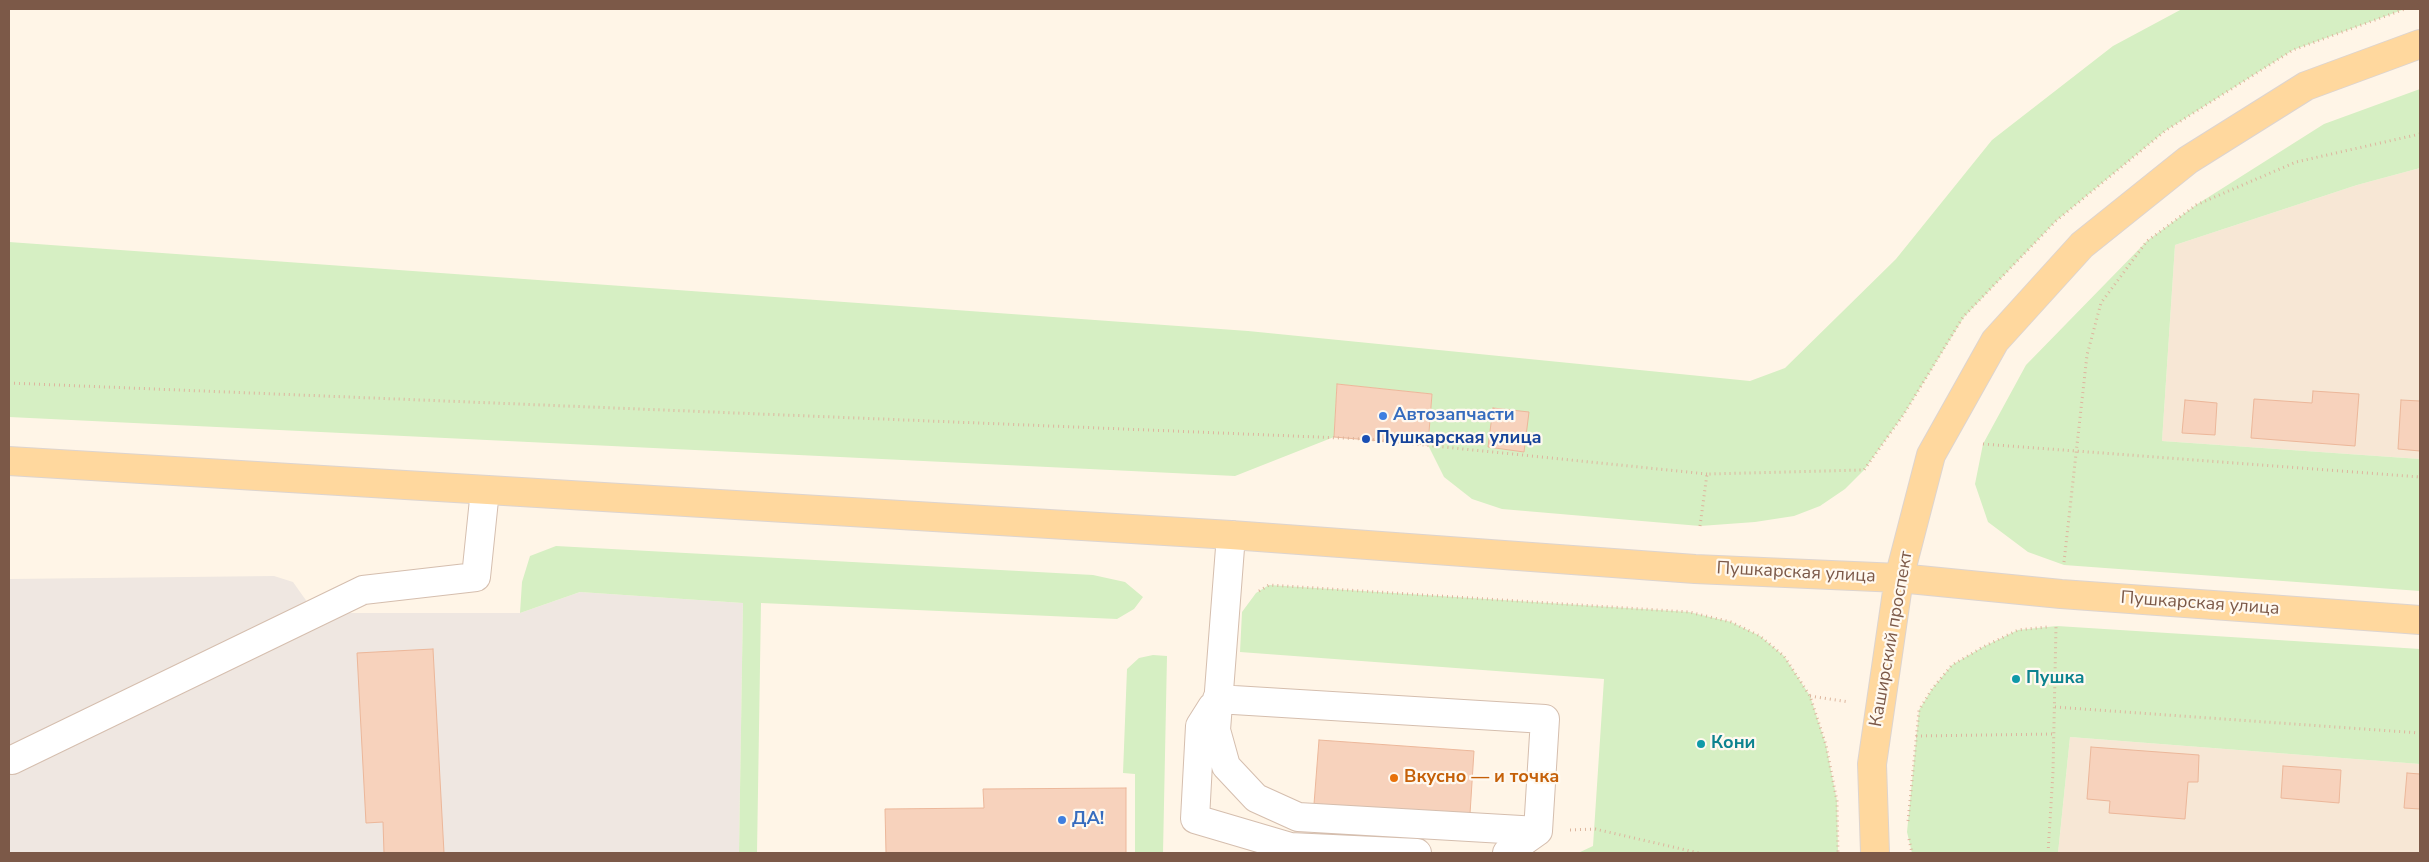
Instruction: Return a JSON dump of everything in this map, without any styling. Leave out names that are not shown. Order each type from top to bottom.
[{"type":"main road","name":"Каширский проспект","points":[[1875,853],[1872,764],[1899,578],[1931,455],[1995,341],[2082,245],[2188,160],[2306,86],[2420,44]]},
{"type":"main road","name":"Пушкарская улица","points":[[9,462],[1231,535],[1696,569],[1899,578],[2061,594],[2420,620]]},
{"type":"lane","points":[[12,760],[363,590],[476,577],[485,490]]},
{"type":"lane","points":[[1231,535],[1216,730],[1226,766],[1256,798],[1298,817],[1538,831]]},
{"type":"lane","points":[[1217,699],[1545,719],[1538,831]]},
{"type":"lane","points":[[1217,699],[1200,726],[1195,819],[1290,848],[1417,853]]},
{"type":"lane","points":[[1507,853],[1538,831]]},
{"type":"path","points":[[2064,565],[2087,355],[2101,303],[2147,241],[2196,205],[2296,162],[2420,134]]},
{"type":"path","points":[[9,383],[1366,439],[1707,474],[1864,470],[1904,414]]},
{"type":"path","points":[[1983,444],[2420,477]]},
{"type":"path","points":[[1700,526],[1707,474]]},
{"type":"path","points":[[1256,593],[1269,585],[1689,612],[1731,622],[1760,636],[1784,656],[1810,696],[1826,744],[1837,801],[1838,853]]},
{"type":"path","points":[[1908,823],[1919,710],[1932,689],[1952,665],[2018,630],[2057,626],[2048,853]]},
{"type":"path","points":[[2055,707],[2420,733]]},
{"type":"path","points":[[1916,736],[2054,734]]},
{"type":"path","points":[[1538,831],[1595,829],[1699,853]]},
{"type":"path","points":[[1907,832],[1912,853]]},
{"type":"shaded area","points":[[2420,168],[2420,459],[2162,441],[2175,245],[2357,185]]},
{"type":"shaded area","points":[[274,576],[293,582],[315,613],[520,613],[580,592],[743,603],[739,853],[9,853],[9,579]]},
{"type":"shaded area","points":[[2070,737],[2420,764],[2420,853],[2058,853]]},
{"type":"green space","points":[[2182,9],[2405,9],[2293,50],[2165,131],[2056,221],[1964,317],[1904,414],[1864,470],[1845,489],[1820,506],[1794,516],[1755,522],[1700,526],[1502,509],[1472,499],[1444,477],[1428,445],[1432,394],[1337,384],[1334,437],[1235,476],[9,417],[9,242],[1248,331],[1750,381],[1785,368],[1896,259],[1992,140],[2113,46]]},
{"type":"green space","points":[[2420,89],[2420,168],[2357,185],[2175,245],[2162,441],[2420,459],[2420,591],[2064,565],[2028,552],[1988,522],[1975,484],[1983,444],[2026,365],[2147,241],[2196,205],[2324,124]]},
{"type":"green space","points":[[556,546],[1093,575],[1125,582],[1143,597],[1134,609],[1117,619],[761,603],[757,853],[739,853],[743,603],[580,592],[520,613],[522,582],[530,556]]},
{"type":"green space","points":[[1269,585],[1689,612],[1731,622],[1760,636],[1784,656],[1810,696],[1826,745],[1837,801],[1838,853],[1578,853],[1593,846],[1604,679],[1240,652],[1242,612],[1256,593]]},
{"type":"green space","points":[[2057,626],[2420,649],[2420,764],[2070,737],[2058,853],[1912,853],[1907,832],[1919,710],[1932,689],[1952,665],[1983,647],[2018,630]]},
{"type":"green space","points":[[1153,655],[1167,656],[1163,853],[1135,853],[1135,774],[1123,773],[1127,669],[1139,658]]},
{"type":"building","name":"Автозапчасти","points":[[1337,384],[1432,394],[1428,445],[1334,437]]},
{"type":"building","points":[[2313,391],[2359,394],[2355,446],[2251,438],[2254,399],[2312,403]]},
{"type":"building","points":[[2185,400],[2217,403],[2215,435],[2182,433]]},
{"type":"building","points":[[2401,400],[2420,401],[2420,451],[2398,449]]},
{"type":"building","points":[[1493,408],[1529,412],[1524,452],[1488,447]]},
{"type":"building","points":[[433,649],[444,853],[384,853],[383,822],[366,823],[357,653]]},
{"type":"building","name":"Вкусно — и точка","points":[[1319,740],[1474,751],[1470,814],[1314,804]]},
{"type":"building","points":[[2091,747],[2199,755],[2198,782],[2188,782],[2185,819],[2109,813],[2110,801],[2087,799]]},
{"type":"building","points":[[2283,766],[2341,770],[2339,803],[2281,798]]},
{"type":"building","points":[[2407,773],[2420,774],[2420,809],[2404,808]]},
{"type":"building","points":[[1126,788],[1126,853],[886,853],[885,809],[984,808],[983,789]]},
{"type":"place","name":"Автозапчасти","points":[[1383,416]]},
{"type":"place","name":"Пушкарская улица","points":[[1366,439]]},
{"type":"place","name":"Пушка","points":[[2016,679]]},
{"type":"place","name":"Кони","points":[[1701,744]]},
{"type":"place","name":"Вкусно — и точка","points":[[1394,778]]},
{"type":"place","name":"ДА!","points":[[1062,820]]}]
